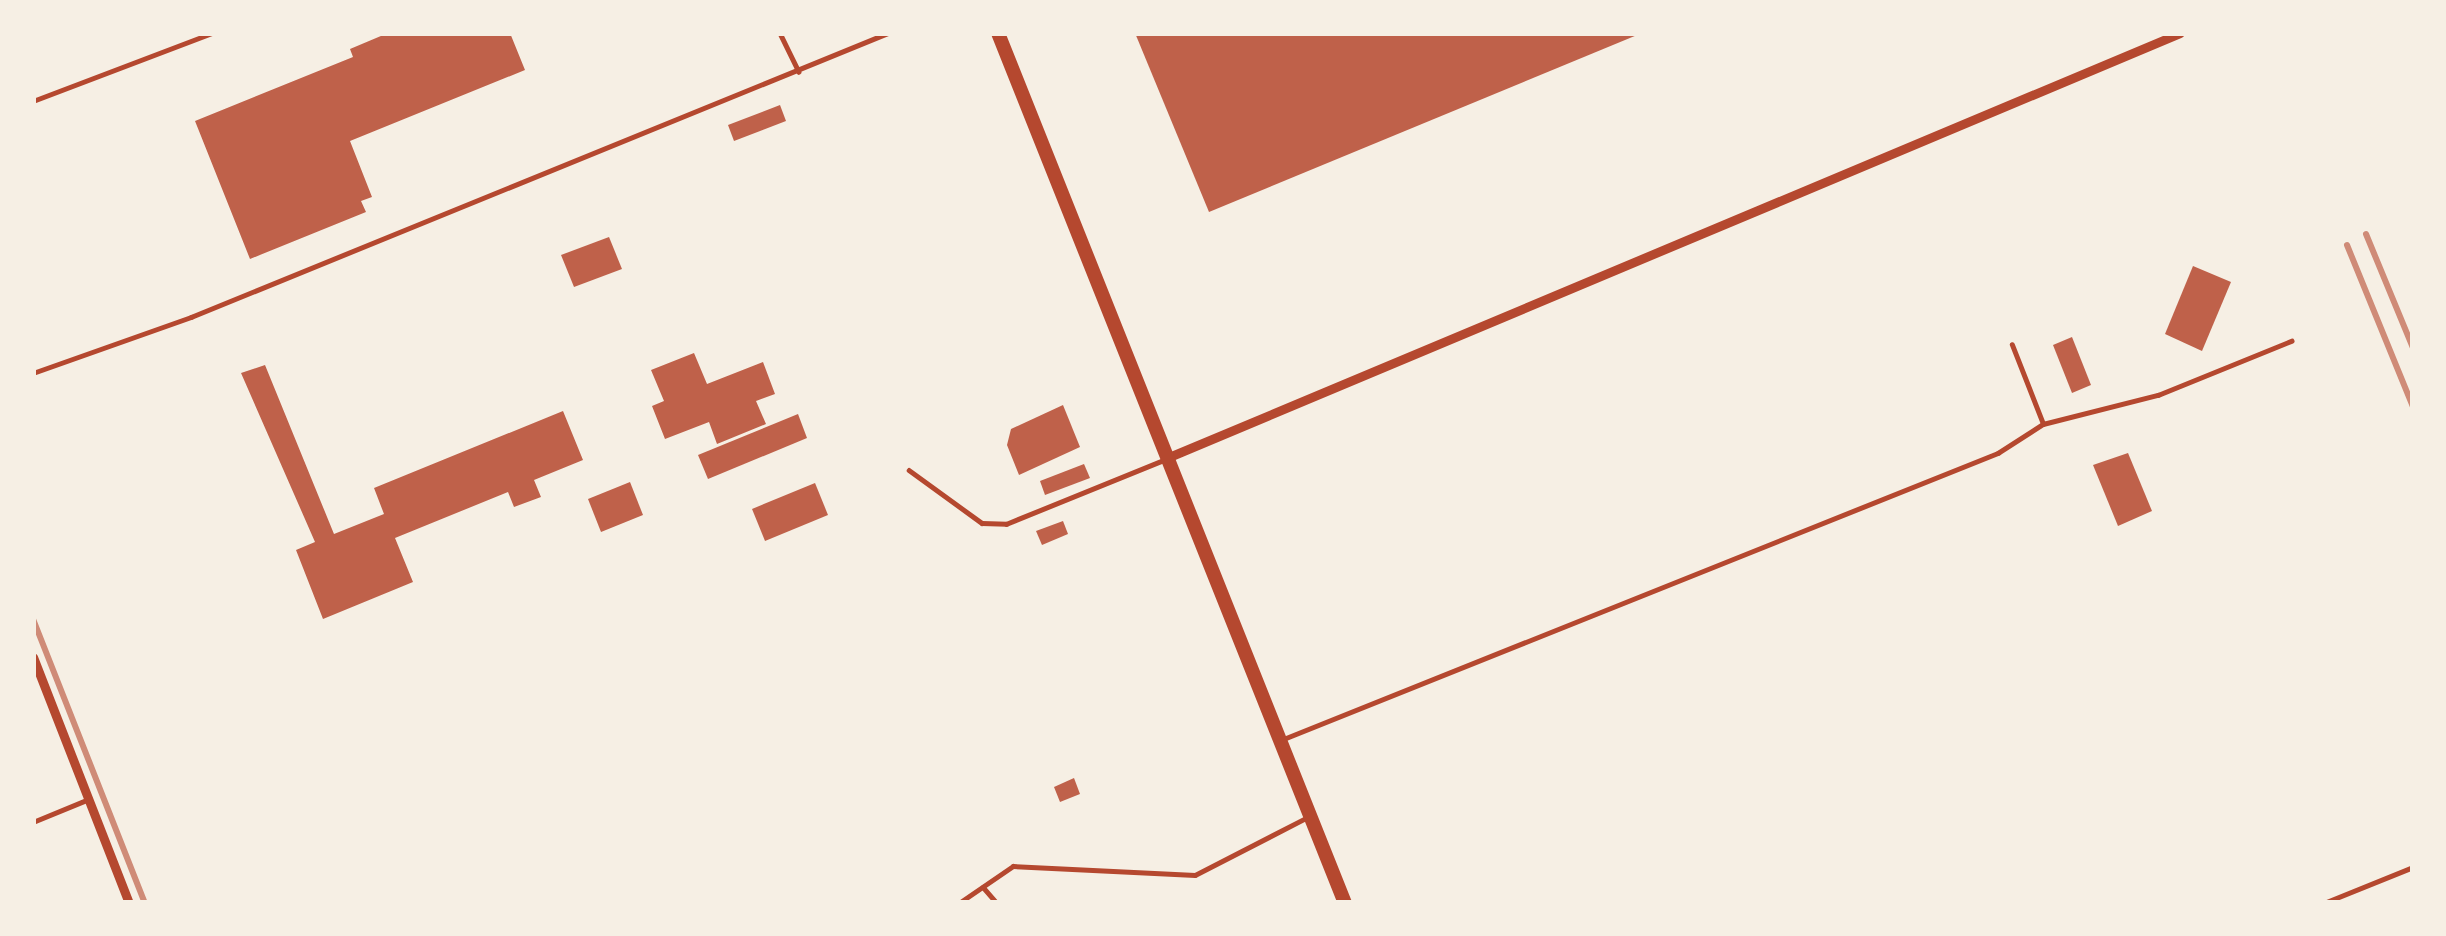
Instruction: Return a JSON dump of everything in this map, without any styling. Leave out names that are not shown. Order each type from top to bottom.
[{"type":"main road","points":[[998,33],[1345,903]]},
{"type":"street","points":[[1169,458],[2180,33]]},
{"type":"street","points":[[33,659],[130,903]]},
{"type":"lane","points":[[33,101],[212,33]]},
{"type":"lane","points":[[780,33],[799,72]]},
{"type":"lane","points":[[33,373],[191,317],[888,33]]},
{"type":"lane","points":[[1281,740],[1998,453],[2043,424],[2158,395],[2291,341]]},
{"type":"lane","points":[[2012,345],[2043,424]]},
{"type":"lane","points":[[909,470],[982,524],[1006,524],[1169,458]]},
{"type":"lane","points":[[33,822],[89,799]]},
{"type":"lane","points":[[959,903],[1013,866],[1104,866],[1154,876],[1195,875],[1311,816]]},
{"type":"lane","points":[[2324,903],[2413,867]]},
{"type":"lane","points":[[983,887],[997,903]]},
{"type":"building","points":[[388,33],[510,33],[525,70],[350,141],[372,197],[361,201],[366,212],[250,259],[195,121],[353,57],[350,49]]},
{"type":"building","points":[[1135,33],[1642,33],[1209,212]]},
{"type":"building","points":[[780,105],[786,121],[734,141],[728,125]]},
{"type":"building","points":[[609,237],[622,269],[574,287],[561,255]]},
{"type":"building","points":[[2193,266],[2231,282],[2202,351],[2165,334]]},
{"type":"building","points":[[2072,337],[2091,385],[2072,393],[2053,345]]},
{"type":"building","points":[[694,353],[707,384],[763,362],[775,394],[756,401],[766,424],[717,444],[709,422],[665,439],[652,406],[664,401],[651,370]]},
{"type":"building","points":[[265,365],[334,534],[384,514],[374,488],[563,411],[583,460],[534,480],[541,497],[514,507],[508,492],[395,538],[413,582],[323,619],[296,550],[315,542],[241,373]]},
{"type":"building","points":[[1063,405],[1080,447],[1019,475],[1007,445],[1011,429]]},
{"type":"building","points":[[798,414],[807,438],[708,479],[698,455]]},
{"type":"building","points":[[2128,453],[2152,511],[2118,526],[2093,465]]},
{"type":"building","points":[[1084,464],[1090,478],[1045,495],[1040,481]]},
{"type":"building","points":[[630,482],[643,515],[601,532],[588,499]]},
{"type":"building","points":[[815,483],[828,515],[765,541],[752,509]]},
{"type":"building","points":[[1063,521],[1068,534],[1042,545],[1036,531]]},
{"type":"building","points":[[1074,778],[1080,794],[1060,802],[1054,787]]},
{"type":"railway","points":[[2366,234],[2413,348]]},
{"type":"railway","points":[[2347,245],[2413,407]]},
{"type":"railway","points":[[33,619],[145,903]]}]
